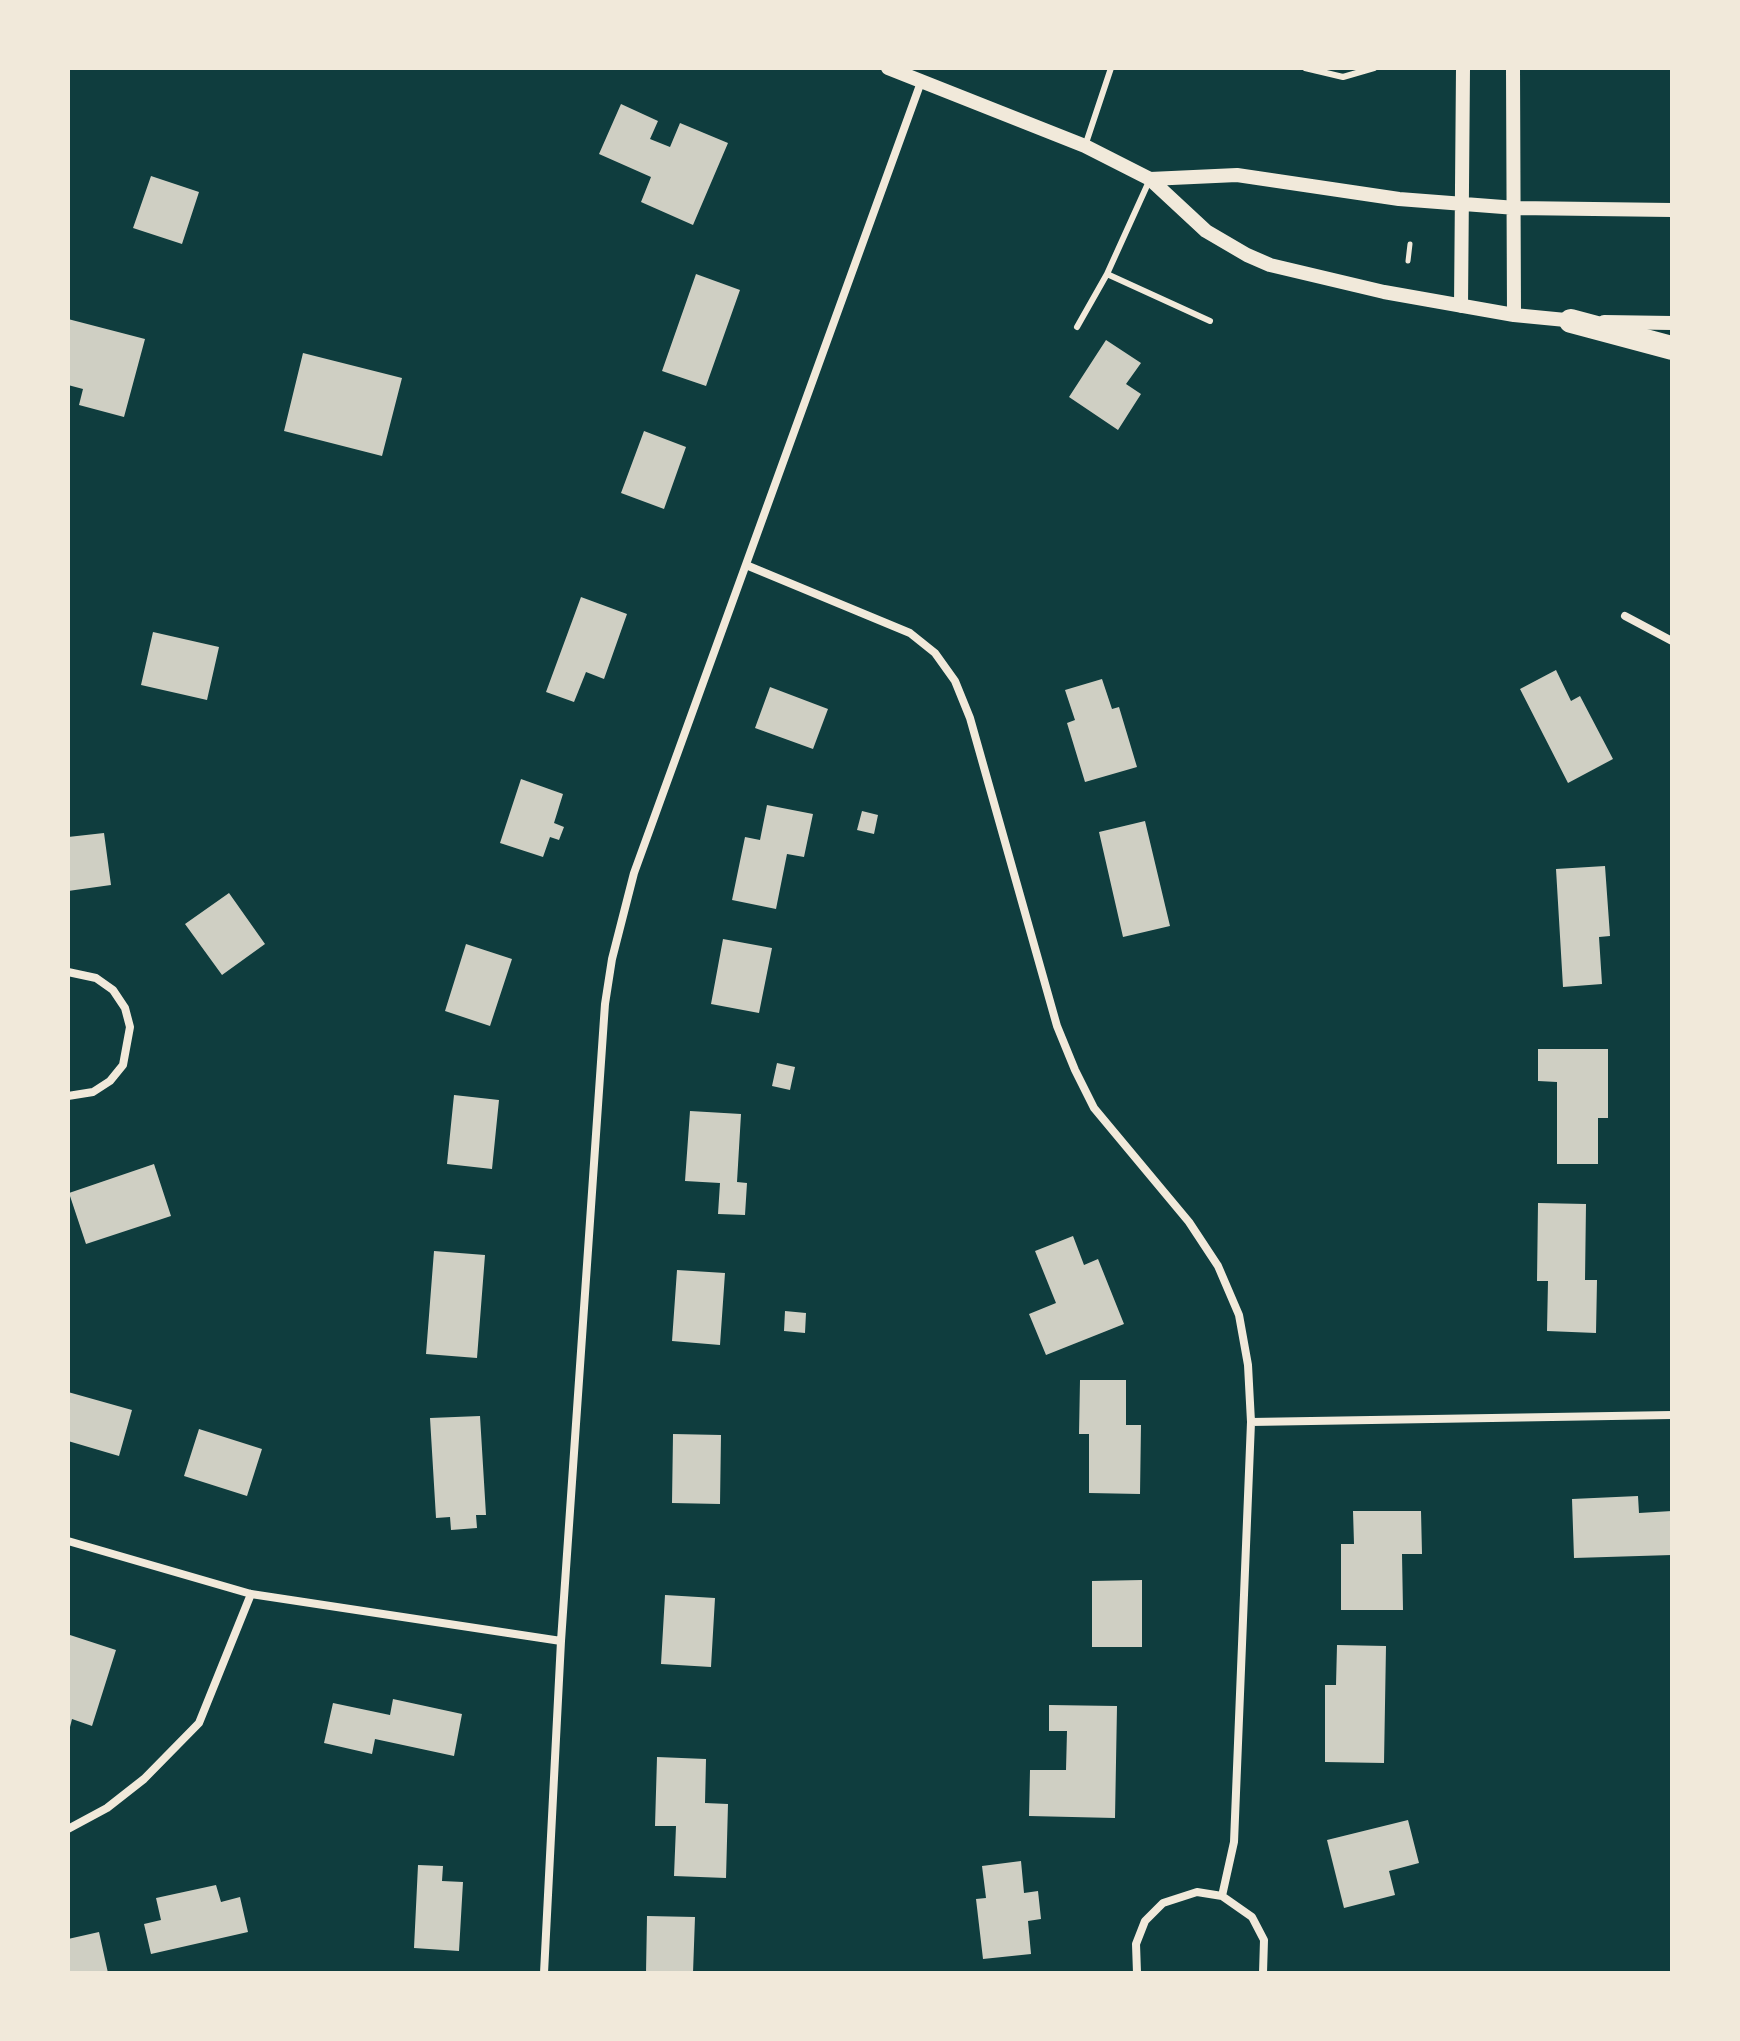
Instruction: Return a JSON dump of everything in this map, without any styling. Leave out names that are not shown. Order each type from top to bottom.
[{"type":"highway","points":[[1571,321],[1672,348]]},
{"type":"street","points":[[888,68],[1085,146],[1150,179],[1206,231],[1247,255],[1352,287],[1514,315],[1571,321],[1672,323]]},
{"type":"street","points":[[1461,306],[1463,68]]},
{"type":"street","points":[[1513,68],[1516,208],[1514,315]]},
{"type":"street","points":[[544,1973],[561,1641],[605,1004],[612,959],[634,873],[921,82]]},
{"type":"street","points":[[1150,179],[1237,175],[1358,195],[1516,208],[1672,210]]},
{"type":"street","points":[[746,565],[910,633],[935,653],[955,681],[970,718],[1057,1026],[1094,1108],[1189,1222],[1218,1266],[1239,1315],[1248,1365],[1251,1422],[1234,1842],[1222,1896]]},
{"type":"street","points":[[1625,616],[1672,641]]},
{"type":"street","points":[[68,972],[96,978],[113,990],[125,1008],[130,1027],[129,1046],[123,1065],[110,1081],[93,1092],[68,1096]]},
{"type":"street","points":[[1251,1422],[1672,1415]]},
{"type":"street","points":[[68,1541],[251,1594],[561,1641]]},
{"type":"street","points":[[68,1829],[107,1808],[144,1779],[199,1723],[251,1594]]},
{"type":"street","points":[[1137,1973],[1136,1944],[1153,1912],[1185,1894],[1222,1896],[1243,1908],[1258,1928],[1265,1953],[1263,1973]]},
{"type":"lane","points":[[1085,146],[1111,68]]},
{"type":"lane","points":[[1305,68],[1333,77],[1354,76],[1374,68]]},
{"type":"lane","points":[[1077,327],[1107,274],[1150,179]]},
{"type":"lane","points":[[1107,274],[1210,321]]},
{"type":"path","points":[[1408,261],[1410,244]]},
{"type":"building","points":[[621,104],[658,121],[650,139],[670,147],[680,123],[728,143],[693,225],[641,202],[651,177],[599,154]]},
{"type":"building","points":[[151,176],[199,192],[182,244],[133,228]]},
{"type":"building","points":[[696,274],[740,290],[706,386],[662,371]]},
{"type":"building","points":[[68,319],[145,339],[124,417],[79,405],[83,389],[68,385]]},
{"type":"building","points":[[1106,340],[1141,363],[1126,384],[1141,394],[1118,430],[1069,397]]},
{"type":"building","points":[[303,353],[402,378],[382,456],[284,431]]},
{"type":"building","points":[[644,431],[686,447],[664,509],[621,493]]},
{"type":"building","points":[[581,597],[627,614],[604,679],[586,672],[574,702],[546,692]]},
{"type":"building","points":[[153,632],[219,647],[207,700],[141,685]]},
{"type":"building","points":[[1556,670],[1571,701],[1580,696],[1613,759],[1568,783],[1520,689]]},
{"type":"building","points":[[1102,679],[1112,709],[1119,707],[1137,767],[1085,782],[1067,723],[1075,720],[1065,690]]},
{"type":"building","points":[[770,687],[828,709],[813,749],[755,728]]},
{"type":"building","points":[[521,779],[563,794],[554,823],[564,827],[559,840],[550,837],[543,857],[500,843]]},
{"type":"building","points":[[767,805],[813,814],[804,857],[787,854],[776,909],[732,900],[745,837],[760,840]]},
{"type":"building","points":[[862,811],[878,815],[874,834],[857,830]]},
{"type":"building","points":[[1145,821],[1170,926],[1123,937],[1099,832]]},
{"type":"building","points":[[104,833],[111,885],[68,891],[68,837]]},
{"type":"building","points":[[1605,866],[1610,936],[1599,937],[1602,984],[1563,987],[1556,869]]},
{"type":"building","points":[[229,893],[265,944],[222,975],[185,924]]},
{"type":"building","points":[[723,939],[772,948],[759,1013],[711,1004]]},
{"type":"building","points":[[466,944],[512,959],[490,1026],[445,1011]]},
{"type":"building","points":[[1538,1049],[1608,1049],[1608,1118],[1598,1118],[1598,1164],[1557,1164],[1557,1082],[1538,1081]]},
{"type":"building","points":[[777,1063],[795,1067],[790,1090],[772,1086]]},
{"type":"building","points":[[454,1095],[499,1100],[492,1169],[447,1164]]},
{"type":"building","points":[[690,1111],[741,1114],[737,1182],[747,1183],[745,1215],[718,1214],[720,1183],[685,1181]]},
{"type":"building","points":[[154,1164],[171,1216],[86,1244],[69,1193]]},
{"type":"building","points":[[1538,1203],[1586,1204],[1585,1280],[1597,1280],[1596,1333],[1547,1331],[1548,1281],[1537,1281]]},
{"type":"building","points":[[1073,1236],[1084,1265],[1098,1259],[1124,1324],[1046,1355],[1029,1314],[1056,1303],[1035,1251]]},
{"type":"building","points":[[434,1251],[485,1255],[477,1358],[426,1354]]},
{"type":"building","points":[[677,1270],[725,1273],[720,1345],[672,1341]]},
{"type":"building","points":[[785,1311],[806,1313],[805,1333],[784,1331]]},
{"type":"building","points":[[1080,1380],[1126,1380],[1126,1425],[1141,1425],[1140,1494],[1089,1493],[1089,1434],[1079,1434]]},
{"type":"building","points":[[68,1392],[132,1410],[119,1456],[68,1441]]},
{"type":"building","points":[[480,1416],[486,1515],[476,1515],[477,1528],[451,1530],[450,1517],[436,1518],[430,1418]]},
{"type":"building","points":[[199,1429],[262,1449],[247,1496],[184,1476]]},
{"type":"building","points":[[673,1434],[721,1435],[720,1504],[672,1503]]},
{"type":"building","points":[[1638,1496],[1639,1513],[1672,1511],[1672,1555],[1574,1558],[1572,1499]]},
{"type":"building","points":[[1353,1511],[1421,1511],[1422,1554],[1402,1554],[1403,1610],[1341,1610],[1341,1544],[1354,1544]]},
{"type":"building","points":[[1142,1580],[1142,1647],[1092,1647],[1092,1581]]},
{"type":"building","points":[[665,1595],[715,1598],[711,1667],[661,1664]]},
{"type":"building","points":[[70,1635],[116,1650],[92,1726],[72,1719],[69,1731]]},
{"type":"building","points":[[1337,1645],[1386,1646],[1384,1763],[1325,1762],[1325,1685],[1336,1685]]},
{"type":"building","points":[[393,1699],[462,1714],[454,1756],[375,1739],[372,1754],[324,1743],[333,1703],[390,1715]]},
{"type":"building","points":[[1049,1705],[1117,1706],[1115,1818],[1029,1816],[1030,1770],[1066,1770],[1067,1731],[1049,1731]]},
{"type":"building","points":[[657,1757],[706,1759],[705,1803],[728,1804],[726,1878],[674,1876],[676,1826],[655,1826]]},
{"type":"building","points":[[1408,1820],[1419,1863],[1389,1871],[1395,1895],[1344,1908],[1327,1840]]},
{"type":"building","points":[[1021,1861],[1024,1893],[1038,1891],[1041,1919],[1028,1921],[1031,1954],[983,1959],[976,1899],[986,1898],[982,1866]]},
{"type":"building","points":[[418,1865],[443,1866],[442,1881],[463,1882],[459,1951],[414,1948]]},
{"type":"building","points":[[216,1885],[221,1902],[240,1897],[248,1932],[151,1954],[144,1924],[161,1920],[156,1898]]},
{"type":"building","points":[[647,1916],[695,1917],[693,1973],[646,1973]]},
{"type":"building","points":[[99,1932],[108,1973],[68,1973],[68,1939]]}]
